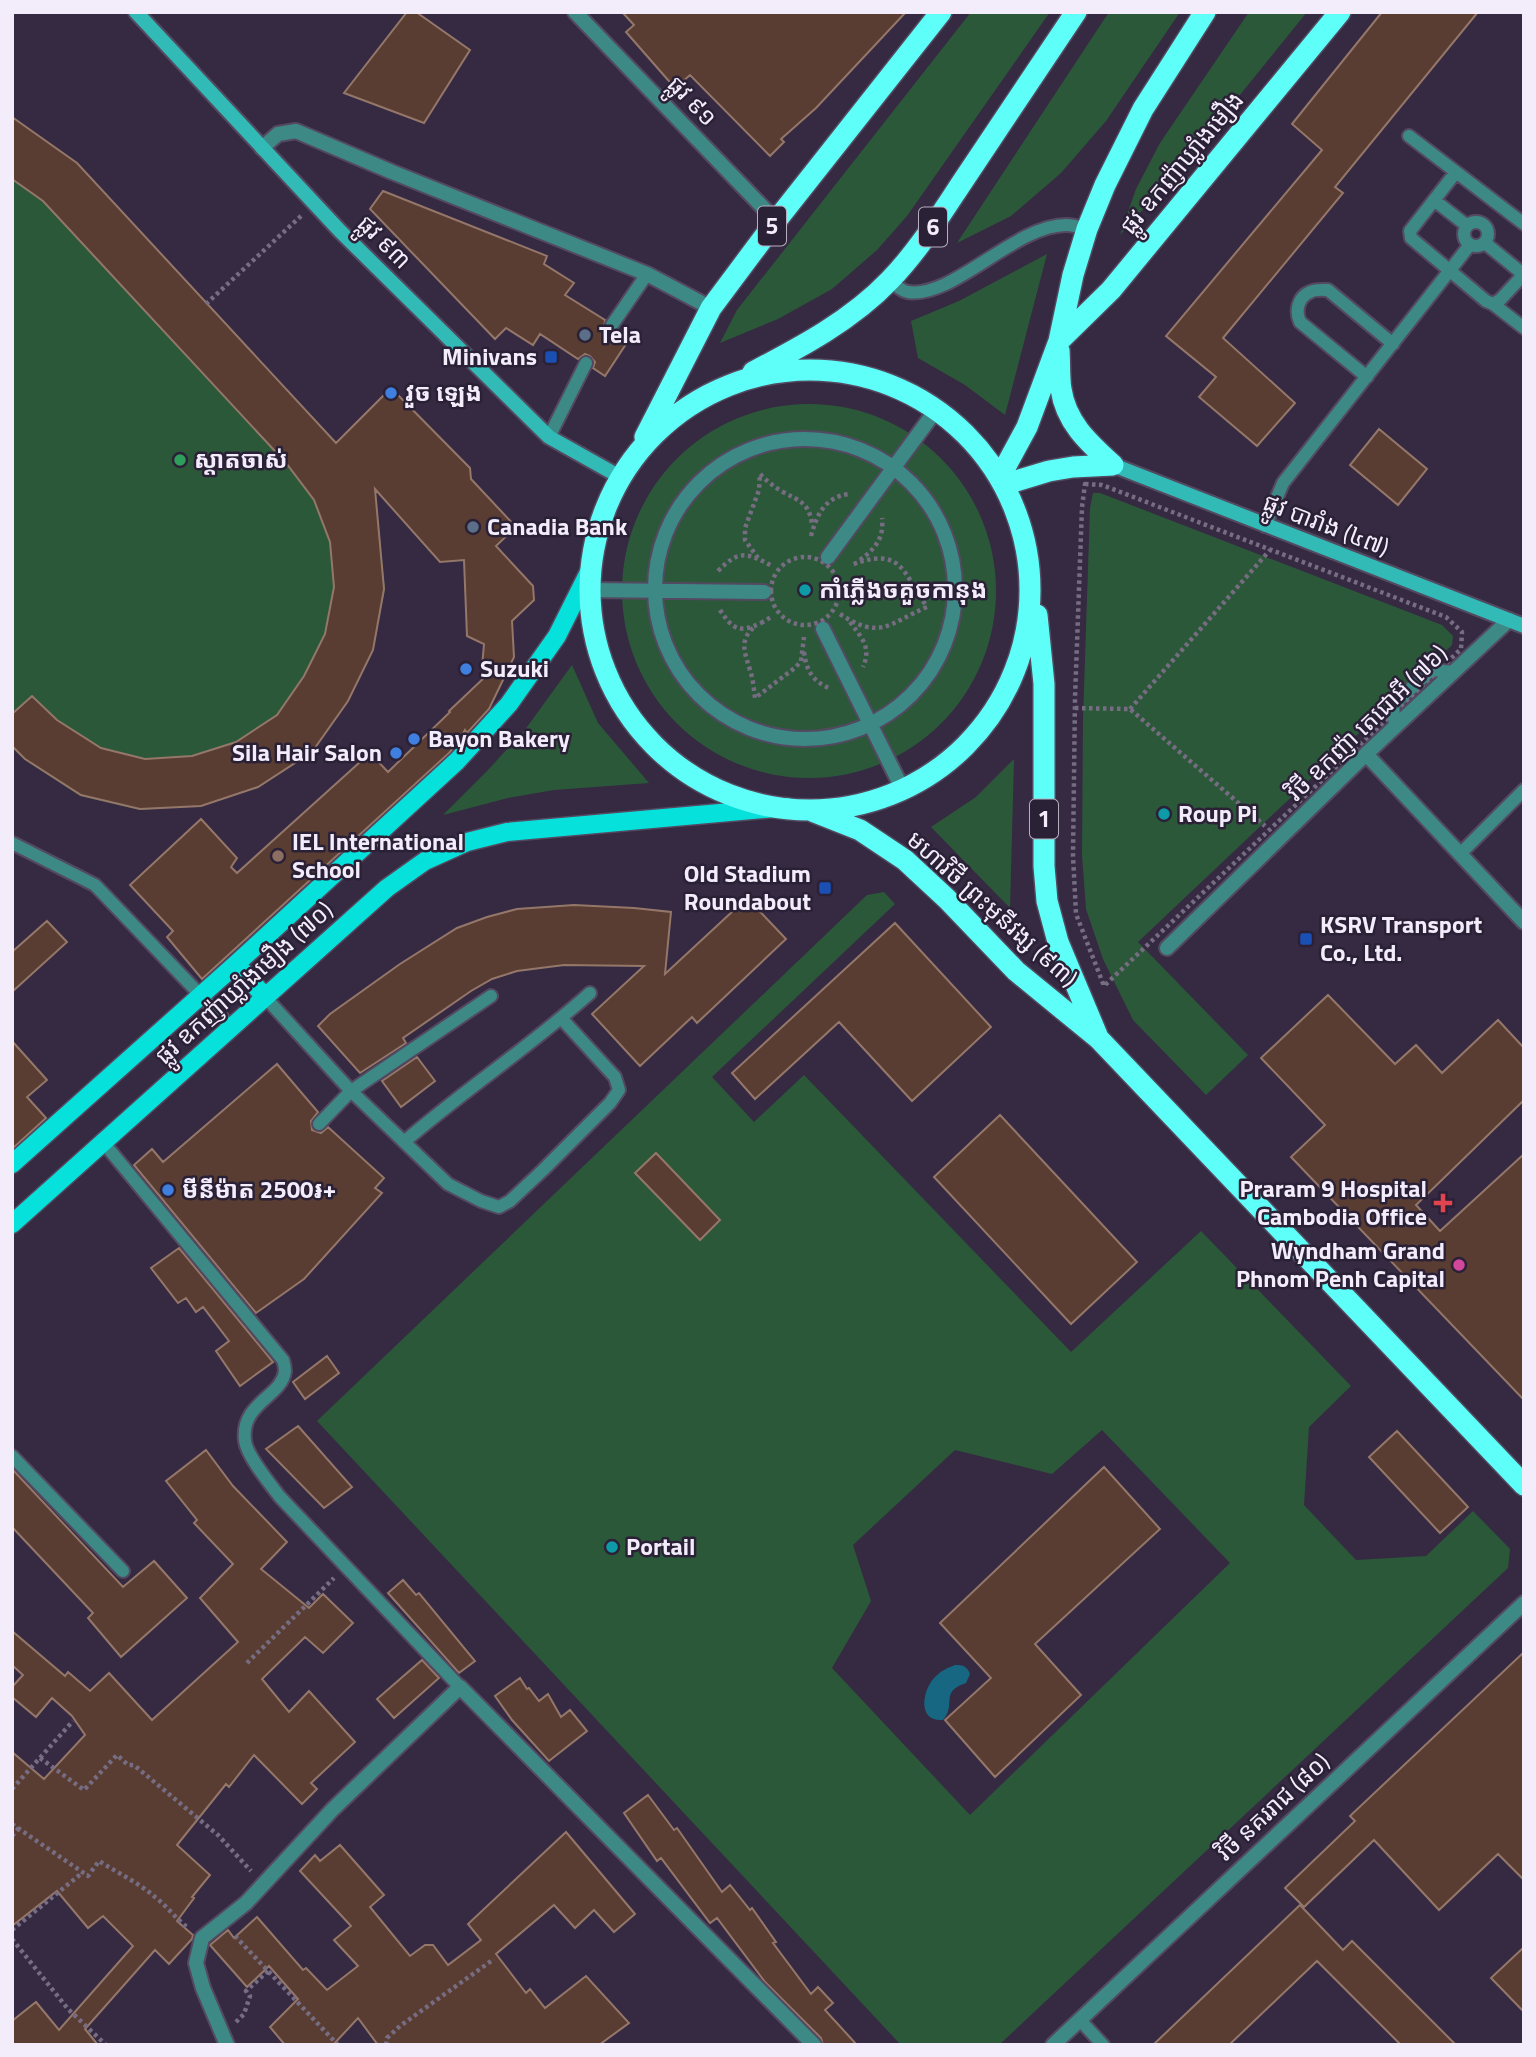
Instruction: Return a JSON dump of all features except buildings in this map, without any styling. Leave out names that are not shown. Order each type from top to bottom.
[{"type":"highway","name":"5","points":[[628,469],[711,308],[941,12]]},
{"type":"highway","name":"6","points":[[732,383],[835,324],[861,306],[889,281],[922,242],[1076,12]]},
{"type":"highway","points":[[1004,480],[1027,428],[1059,341],[1073,275],[1087,229],[1105,185],[1143,109],[1205,12]]},
{"type":"highway","name":"ផ្លូវ ឧកញ៉ាឃ្លាំងមឿង","points":[[1059,341],[1111,290],[1340,12]]},
{"type":"highway","points":[[1059,341],[1061,390],[1070,417],[1082,436],[1113,465]]},
{"type":"highway","name":"1","points":[[821,372],[851,376],[906,394],[936,410],[961,428],[1004,480],[1024,521],[1032,552],[1034,588],[1028,630],[1015,670],[995,708],[968,740],[935,768],[902,788],[869,800],[838,807],[797,808],[762,804],[715,789],[672,763],[654,747],[622,708],[606,675],[594,640],[589,590],[592,568],[604,519],[628,469],[655,434],[677,415],[732,383],[761,376],[821,372]]},
{"type":"highway","points":[[1004,480],[1073,467],[1113,465]]},
{"type":"highway","name":"មហាវិថី ព្រះមុនីវង្ស (៩៣)","points":[[1034,588],[1044,684],[1044,866],[1047,901],[1058,942],[1099,1039]]},
{"type":"highway","name":"មហាវិថី ព្រះមុនីវង្ស (៩៣)","points":[[797,808],[860,830],[905,860],[947,899],[1016,971],[1099,1039],[1524,1485]]},
{"type":"main road","name":"ផ្លូវ ឧកញ៉ាឃ្លាំងមឿង (៧០)","points":[[12,1164],[236,964],[457,761],[509,704],[557,636],[592,568]]},
{"type":"main road","name":"ផ្លូវ ឧកញ៉ាឃ្លាំងមឿង (៧០)","points":[[12,1224],[387,888],[425,861],[467,842],[507,832],[797,808]]},
{"type":"main road","points":[[236,964],[265,997]]},
{"type":"street","name":"ផ្លូវ ៩៣","points":[[136,12],[314,203],[549,437],[628,469]]},
{"type":"street","name":"ផ្លូវ ៩១","points":[[575,12],[776,221]]},
{"type":"street","points":[[262,148],[278,134],[296,131],[647,274],[711,308]]},
{"type":"street","points":[[828,557],[936,410]]},
{"type":"street","points":[[799,439],[832,442],[863,450],[894,467],[916,487],[935,512],[948,541],[955,571],[955,603],[949,634],[936,663],[917,689],[894,710],[871,725],[835,737],[802,740],[769,735],[738,724],[710,706],[687,683],[669,654],[659,623],[655,591],[658,558],[669,527],[686,499],[709,475],[736,457],[767,445],[799,439]]},
{"type":"street","name":"ផ្លូវ បារាំង (៤៧)","points":[[1113,465],[1524,626]]},
{"type":"street","points":[[589,590],[764,592]]},
{"type":"street","name":"វិថី ឧកញ៉ា តេជោអី (៧៦)","points":[[1167,948],[1366,754],[1510,620]]},
{"type":"street","points":[[823,629],[902,788]]},
{"type":"street","points":[[1366,754],[1524,922]]},
{"type":"street","name":"វិថី នគររាជ (៨០)","points":[[1053,2045],[1524,1603]]},
{"type":"street","points":[[224,2041],[196,1963],[202,1938],[246,1903],[332,1810],[460,1687],[814,2045]]},
{"type":"lane","points":[[1409,136],[1524,224]]},
{"type":"lane","points":[[1456,172],[1410,231],[1411,237],[1486,301],[1524,328]]},
{"type":"lane","points":[[1434,200],[1466,225]]},
{"type":"lane","points":[[1484,224],[1499,205]]},
{"type":"lane","points":[[1475,221],[1484,224],[1489,233],[1485,243],[1476,247],[1469,246],[1463,235],[1466,225],[1475,221]]},
{"type":"lane","points":[[889,281],[906,292],[924,291],[950,282],[1042,229],[1066,225],[1087,229]]},
{"type":"lane","points":[[1485,243],[1523,274],[1500,300],[1493,304]]},
{"type":"lane","points":[[1265,526],[1283,483],[1469,246]]},
{"type":"lane","points":[[612,325],[647,274]]},
{"type":"lane","points":[[1367,377],[1300,322],[1296,314],[1299,302],[1311,291],[1328,290],[1393,344]]},
{"type":"lane","points":[[549,437],[586,363]]},
{"type":"lane","points":[[1460,854],[1524,790]]},
{"type":"lane","points":[[12,843],[95,885],[231,1027]]},
{"type":"lane","points":[[404,1142],[562,1019],[590,993]]},
{"type":"lane","points":[[319,1124],[351,1091],[491,996]]},
{"type":"lane","points":[[265,997],[351,1091],[448,1184],[499,1207],[510,1200],[610,1103],[619,1090],[615,1077],[562,1019]]},
{"type":"lane","points":[[103,1142],[284,1360],[285,1373],[251,1411],[245,1430],[245,1443],[259,1469],[280,1497],[460,1687]]},
{"type":"lane","points":[[12,1456],[123,1571]]},
{"type":"lane","points":[[1080,2020],[1103,2045]]},
{"type":"path","points":[[206,304],[314,203]]},
{"type":"path","points":[[772,566],[758,558],[744,540],[745,528],[759,490],[760,474],[772,485],[808,507],[812,521],[811,536]]},
{"type":"path","points":[[1085,484],[1075,708],[1073,856],[1076,914],[1104,986],[1461,649],[1462,632]]},
{"type":"path","points":[[1130,709],[1270,550]]},
{"type":"path","points":[[840,614],[850,621],[874,629],[886,628],[927,607],[910,579],[897,564],[885,557],[873,557],[851,565]]},
{"type":"path","points":[[797,558],[816,559],[830,568],[839,589],[838,600],[827,617],[806,625],[788,621],[778,612],[772,602],[771,591],[779,569],[797,558]]},
{"type":"path","points":[[771,617],[748,633],[743,643],[755,698],[796,667],[801,661],[803,644]]},
{"type":"path","points":[[1075,708],[1130,709],[1269,829]]},
{"type":"path","points":[[247,1663],[345,1567]]},
{"type":"path","points":[[12,1789],[73,1721]]},
{"type":"path","points":[[40,1758],[84,1790],[117,1755],[128,1765],[134,1765],[219,1835],[263,1884]]},
{"type":"path","points":[[12,1824],[88,1876],[99,1861],[154,1895],[179,1921],[202,1938]]},
{"type":"path","points":[[12,1836],[19,1828]]},
{"type":"path","points":[[12,1930],[82,1873]]},
{"type":"path","points":[[222,1922],[338,2045]]},
{"type":"path","points":[[12,1939],[68,2009],[105,2044]]},
{"type":"path","points":[[386,2045],[387,2038],[400,2026],[494,1959]]},
{"type":"path","points":[[224,2041],[244,2014],[250,1996],[246,1992],[268,1971]]},
{"type":"green space","points":[[971,12],[1050,12],[907,216],[877,250],[832,289],[778,319],[720,343],[737,310]]},
{"type":"green space","points":[[1109,12],[1180,12],[1106,121],[1061,173],[1011,216],[957,243]]},
{"type":"green space","points":[[1249,12],[1307,12],[1185,163],[1120,235],[1136,189],[1160,143]]},
{"type":"green space","name":"ស្ដាតចាស់","points":[[12,122],[27,127],[77,163],[325,431],[359,475],[379,529],[385,589],[373,650],[348,701],[313,752],[257,788],[201,806],[140,810],[80,796],[25,760],[12,747]]},
{"type":"green space","points":[[1047,254],[1005,415],[965,385],[918,358],[911,321],[959,301]]},
{"type":"green space","points":[[809,404],[845,408],[881,418],[928,446],[954,472],[982,519],[992,555],[996,591],[992,627],[982,663],[954,710],[928,736],[881,764],[845,774],[809,778],[773,774],[737,764],[690,736],[664,710],[636,663],[626,627],[622,591],[626,555],[636,519],[664,472],[690,446],[737,418],[773,408]]},
{"type":"green space","points":[[1093,493],[1100,493],[1442,625],[1453,636],[1452,645],[1138,942],[1248,1055],[1206,1095],[1133,1020],[1103,959],[1086,909],[1082,855],[1083,719],[1090,508]]},
{"type":"green space","points":[[572,665],[598,723],[649,783],[554,790],[508,798],[443,815],[527,727]]},
{"type":"green space","points":[[1014,759],[1010,908],[931,827],[976,797]]},
{"type":"green space","points":[[884,892],[895,904],[712,1077],[754,1122],[804,1075],[1071,1352],[1201,1231],[1351,1386],[1309,1427],[1304,1505],[1356,1560],[1426,1556],[1473,1511],[1510,1549],[1508,1568],[999,2045],[901,2045],[317,1421],[867,895]],"holes":[[[1102,1430],[1230,1563],[970,1815],[832,1668],[871,1601],[853,1545],[955,1450],[1052,1474]]]},
{"type":"water","points":[[955,1665],[964,1666],[970,1674],[966,1683],[953,1690],[949,1709],[943,1720],[935,1719],[929,1716],[924,1704],[927,1689],[937,1675]]},
{"type":"place","name":"Tela","points":[[585,335]]},
{"type":"place","name":"Minivans","points":[[551,357]]},
{"type":"place","name":"វួច ឡេង","points":[[391,393]]},
{"type":"place","name":"ស្ដាតចាស់","points":[[180,460]]},
{"type":"place","name":"Canadia Bank","points":[[473,527]]},
{"type":"place","name":"កាំភ្លើងចគួចកានុង","points":[[805,590]]},
{"type":"place","name":"Suzuki","points":[[466,669]]},
{"type":"place","name":"Bayon Bakery","points":[[414,739]]},
{"type":"place","name":"Sila Hair Salon","points":[[396,753]]},
{"type":"place","name":"Roup Pi","points":[[1164,814]]},
{"type":"place","name":"IEL International School","points":[[278,856]]},
{"type":"place","name":"Old Stadium Roundabout","points":[[825,888]]},
{"type":"place","name":"KSRV Transport Co., Ltd.","points":[[1306,939]]},
{"type":"place","name":"មីនីម៉ាត 2500៛+","points":[[168,1190]]},
{"type":"place","name":"Praram 9 Hospital Cambodia Office","points":[[1443,1203]]},
{"type":"place","name":"Wyndham Grand Phnom Penh Capital","points":[[1459,1265]]},
{"type":"place","name":"Portail","points":[[612,1547]]}]
